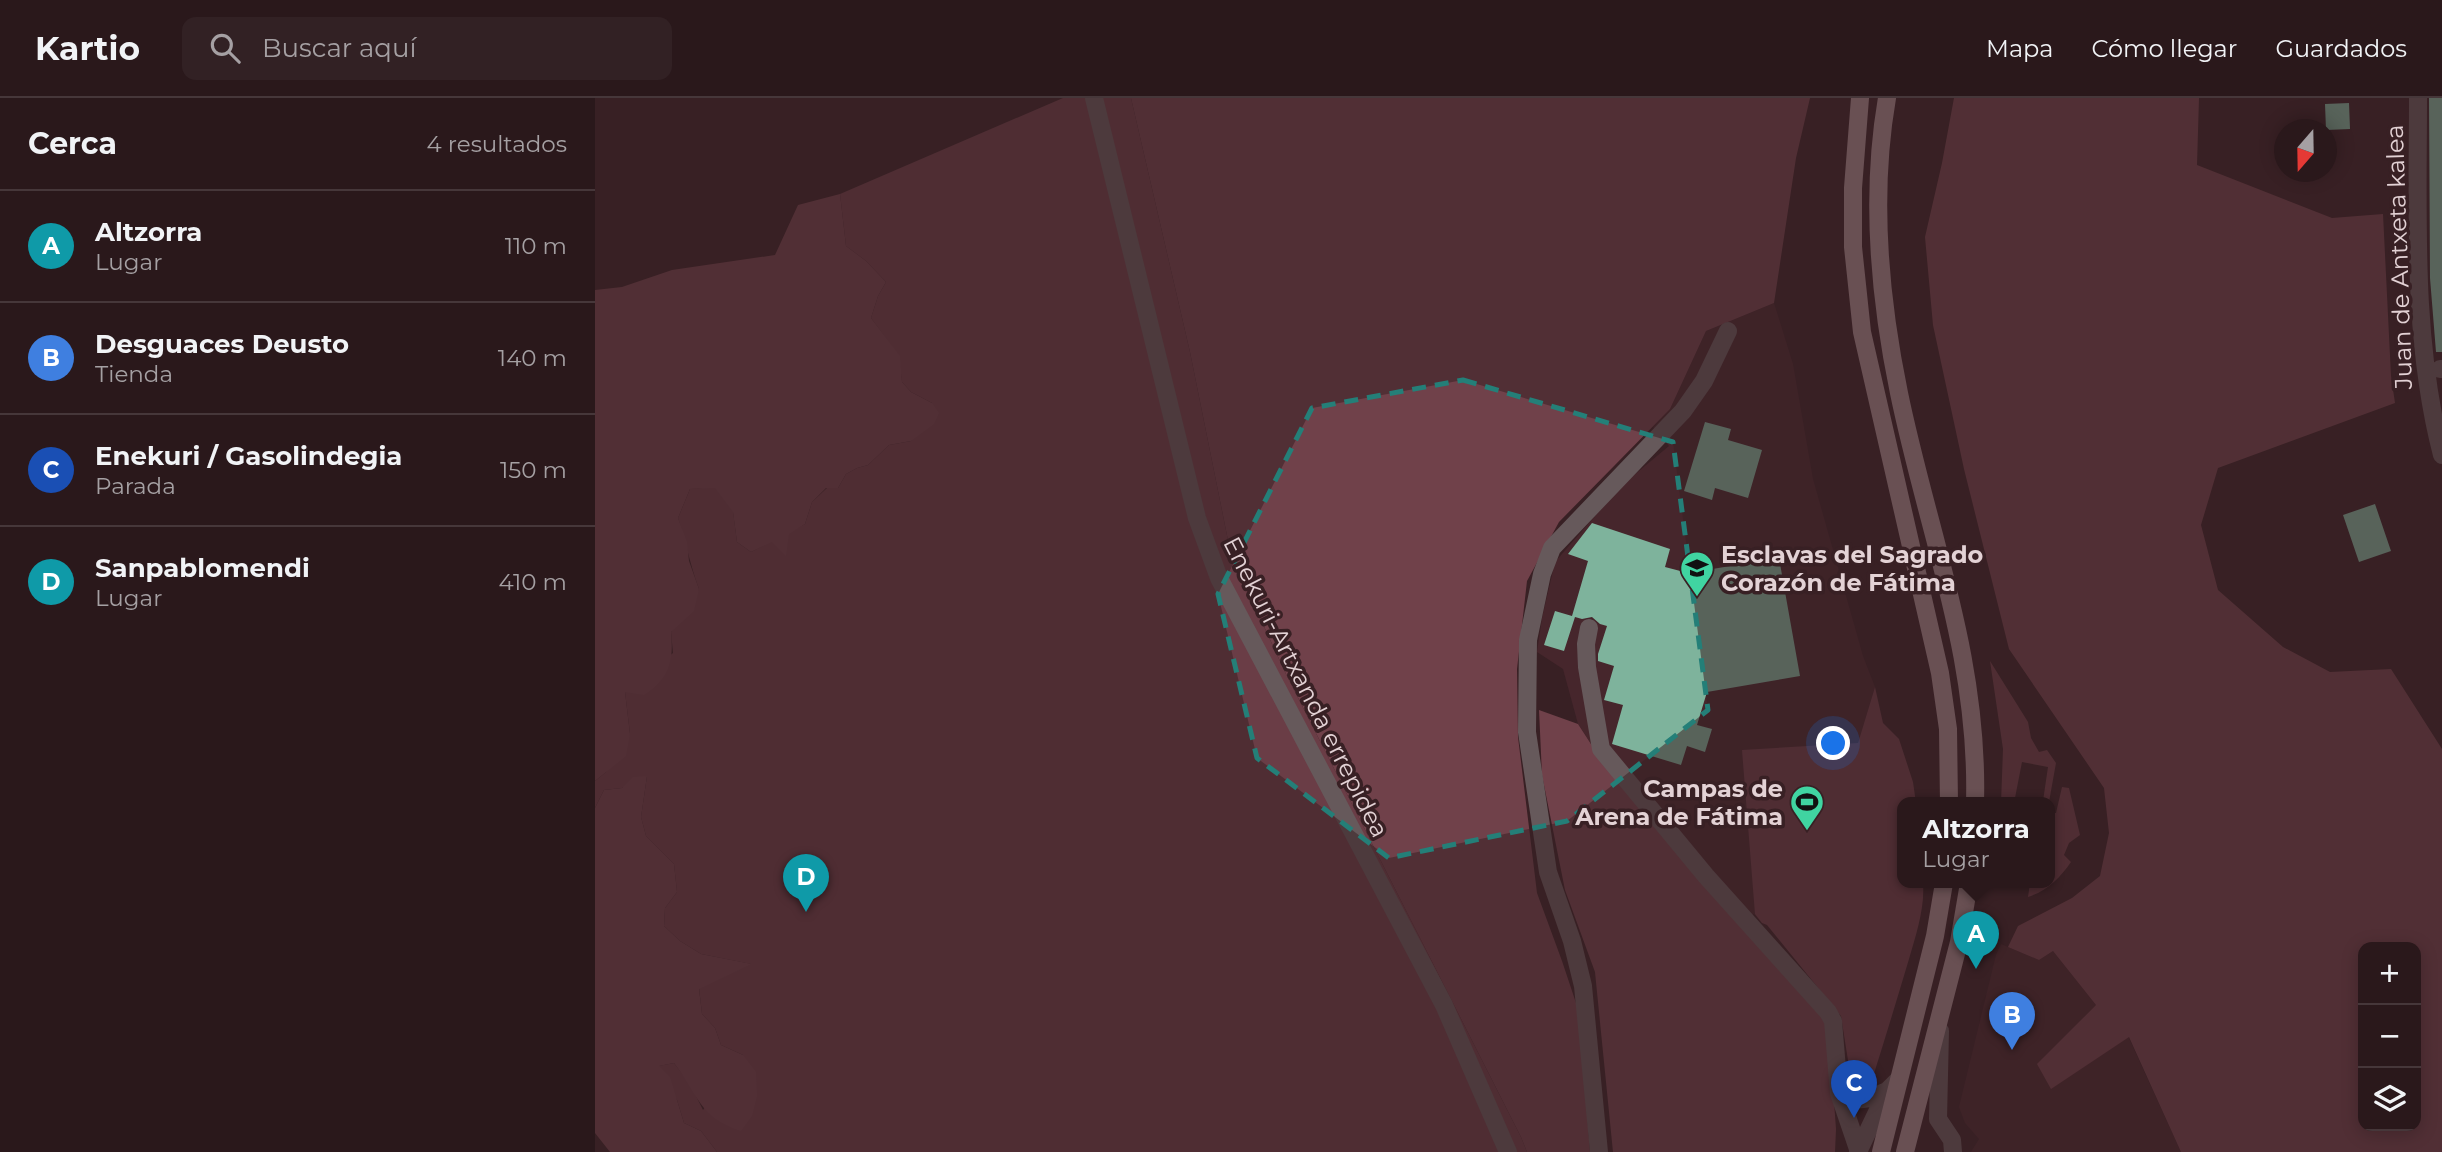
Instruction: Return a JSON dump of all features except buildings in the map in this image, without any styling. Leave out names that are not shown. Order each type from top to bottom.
[{"type":"main road","points":[[1860,98],[1853,188],[1853,247],[1862,332],[1940,673],[1948,729],[1949,797]]},
{"type":"main road","points":[[1887,98],[1878,189],[1880,276],[1885,319],[1899,395],[1949,589],[1964,661],[1974,724],[1975,797]]},
{"type":"main road","points":[[1881,1152],[1893,1085],[1935,936],[1943,888]]},
{"type":"main road","points":[[1905,1152],[1959,942],[1968,888]]},
{"type":"street","name":"Enekuri-Artxanda errepidea","points":[[1094,98],[1196,518],[1208,552],[1240,619],[1444,1005],[1508,1152]]},
{"type":"street","name":"Juan de Antxeta kalea","points":[[2417,98],[2420,304],[2431,415],[2442,455]]},
{"type":"street","points":[[1599,1152],[1583,986],[1572,941],[1548,872],[1527,732],[1528,640],[1542,574],[1552,548],[1683,411],[1704,381],[1728,331]]},
{"type":"street","points":[[1589,628],[1585,644],[1587,667],[1601,749],[1706,876],[1828,1012],[1833,1021],[1839,1093],[1859,1151]]},
{"type":"street","points":[[1941,1016],[1938,1119],[1952,1140],[1954,1152]]},
{"type":"street","points":[[1839,1093],[1849,1099],[1869,1099],[1893,1085]]},
{"type":"street","points":[[1859,1151],[1893,1085]]},
{"type":"highlighted area","points":[[1463,380],[1673,442],[1708,710],[1567,821],[1389,858],[1257,758],[1218,594],[1312,408]]},
{"type":"shaded area","points":[[1063,98],[1131,98],[1190,352],[1231,555],[1286,674],[1527,1152],[717,1152],[701,1131],[684,1123],[677,1100],[658,1066],[674,1063],[690,1084],[703,1110],[743,1055],[721,1045],[715,1028],[702,1014],[699,988],[751,964],[701,954],[680,941],[664,926],[665,908],[677,892],[674,864],[646,836],[641,817],[647,776],[622,788],[604,790],[595,808],[595,781],[606,772],[630,734],[625,692],[673,653],[671,632],[699,589],[678,518],[690,489],[715,487],[733,511],[737,542],[751,552],[805,524],[812,502],[827,488],[838,488],[846,474],[868,465],[889,445],[911,441],[932,403],[911,392],[902,382],[899,356],[871,318],[886,282],[866,261],[846,246],[840,194]]},
{"type":"shaded area","points":[[1131,98],[1810,98],[1796,158],[1774,303],[1706,331],[1670,409],[1559,522],[1527,581],[1517,669],[1518,737],[1537,893],[1579,1012],[1590,1152],[1527,1152],[1286,674],[1231,555],[1190,352]]},
{"type":"shaded area","points":[[1954,98],[2199,98],[2197,165],[2332,218],[2383,214],[2391,376],[2395,403],[2218,468],[2201,525],[2218,590],[2283,647],[2330,672],[2391,669],[2442,749],[2442,1152],[2181,1152],[2129,1037],[2051,1089],[2037,1064],[2096,1005],[2053,951],[2039,960],[2008,947],[2018,926],[2072,898],[2100,876],[2109,833],[2104,788],[2009,649],[1964,469],[1933,325],[1925,237]]},
{"type":"shaded area","points":[[840,194],[846,246],[866,261],[886,282],[871,318],[900,356],[902,382],[911,392],[932,403],[939,413],[934,424],[911,441],[889,445],[868,465],[846,474],[838,488],[826,488],[812,502],[805,524],[789,534],[786,556],[772,542],[751,552],[737,542],[733,512],[715,488],[690,489],[678,518],[699,589],[694,611],[671,632],[672,652],[668,668],[659,682],[644,695],[625,692],[630,734],[626,756],[595,781],[595,290],[622,287],[672,270],[775,255],[798,205]]},
{"type":"shaded area","name":"Esclavas del Sagrado Corazón de Fátima","points":[[1774,303],[1793,364],[1813,479],[1863,656],[1875,687],[1858,743],[1762,923],[1754,914],[1739,919],[1600,758],[1578,724],[1563,669],[1537,652],[1555,562],[1622,485],[1669,446],[1653,427],[1670,409],[1706,331]]},
{"type":"shaded area","points":[[1990,661],[2028,722],[2031,738],[2039,752],[2047,750],[2056,763],[2050,797],[2044,797],[2048,767],[2022,762],[2015,797],[2001,797],[2003,749]]},
{"type":"shaded area","points":[[1875,687],[1883,723],[1899,739],[1915,797],[1897,797],[1897,888],[1923,888],[1919,921],[1904,974],[1872,1080],[1863,1093],[1853,1092],[1841,1016],[1755,914],[1742,750],[1858,743]]},
{"type":"shaded area","points":[[1539,710],[1578,724],[1600,758],[1828,1020],[1836,1129],[1835,1152],[1613,1152],[1595,972],[1565,890],[1542,775]]},
{"type":"shaded area","points":[[647,776],[641,817],[646,836],[674,864],[677,892],[665,908],[664,926],[680,941],[701,954],[752,964],[699,989],[702,1014],[715,1028],[721,1045],[743,1055],[756,1072],[757,1096],[752,1116],[741,1131],[727,1126],[708,1112],[674,1063],[659,1066],[670,1077],[684,1123],[701,1131],[717,1152],[610,1152],[595,1133],[595,808],[604,790],[622,788],[633,777]]},
{"type":"shaded area","points":[[2062,787],[2069,788],[2080,835],[2069,843],[2064,855],[2071,862],[2055,881],[2055,813]]},
{"type":"shaded area","points":[[2029,888],[2047,888],[2035,894],[2028,897]]},
{"type":"shaded area","points":[[2001,944],[2039,960],[2053,951],[2096,1005],[2038,1064],[2051,1088],[2128,1036],[2181,1152],[1971,1152],[1979,1139],[1965,1123],[1959,1107]]},
{"type":"place","name":"Esclavas del Sagrado Corazón de Fátima","points":[[1697,598]]},
{"type":"place","name":"Campas de Arena de Fátima","points":[[1807,832]]},
{"type":"place","name":"Sanpablomendi","points":[[806,912]]},
{"type":"place","name":"Altzorra","points":[[1976,969]]},
{"type":"place","name":"Desguaces Deusto","points":[[2012,1050]]},
{"type":"place","name":"Enekuri / Gasolindegia","points":[[1854,1118]]}]
